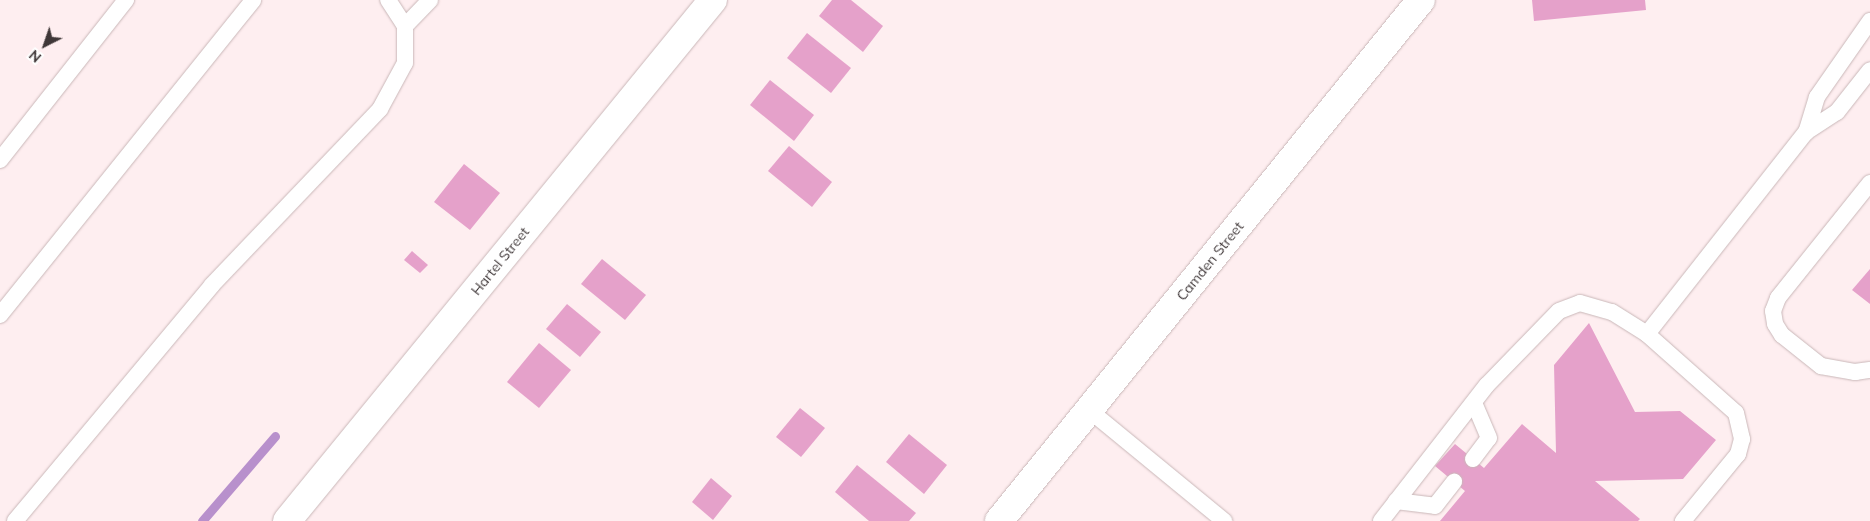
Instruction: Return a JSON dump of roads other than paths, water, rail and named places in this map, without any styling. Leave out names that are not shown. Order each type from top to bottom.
[{"type":"street","name":"Hartel Street","points":[[287,521],[712,0]]},
{"type":"street","name":"Camden Street","points":[[999,521],[1421,0]]},
{"type":"lane","points":[[0,160],[126,0]]},
{"type":"lane","points":[[0,315],[252,0]]},
{"type":"lane","points":[[15,521],[212,285],[380,109],[405,63],[405,26],[388,0]]},
{"type":"lane","points":[[405,26],[430,0]]},
{"type":"lane","points":[[1806,132],[1817,97],[1870,22]]},
{"type":"lane","points":[[1647,334],[1806,132],[1837,112],[1870,70]]},
{"type":"lane","points":[[1870,183],[1778,298],[1773,311],[1775,324],[1782,335],[1821,366],[1855,372],[1870,370]]},
{"type":"lane","points":[[1381,521],[1493,378],[1559,311],[1580,303],[1612,312],[1647,334],[1736,413],[1742,439],[1738,454],[1683,521]]},
{"type":"lane","points":[[1473,459],[1489,438],[1474,403]]},
{"type":"lane","points":[[1089,410],[1224,521]]},
{"type":"lane","points":[[1396,501],[1435,506],[1454,482]]},
{"type":"waterway","points":[[202,521],[275,436]]}]
